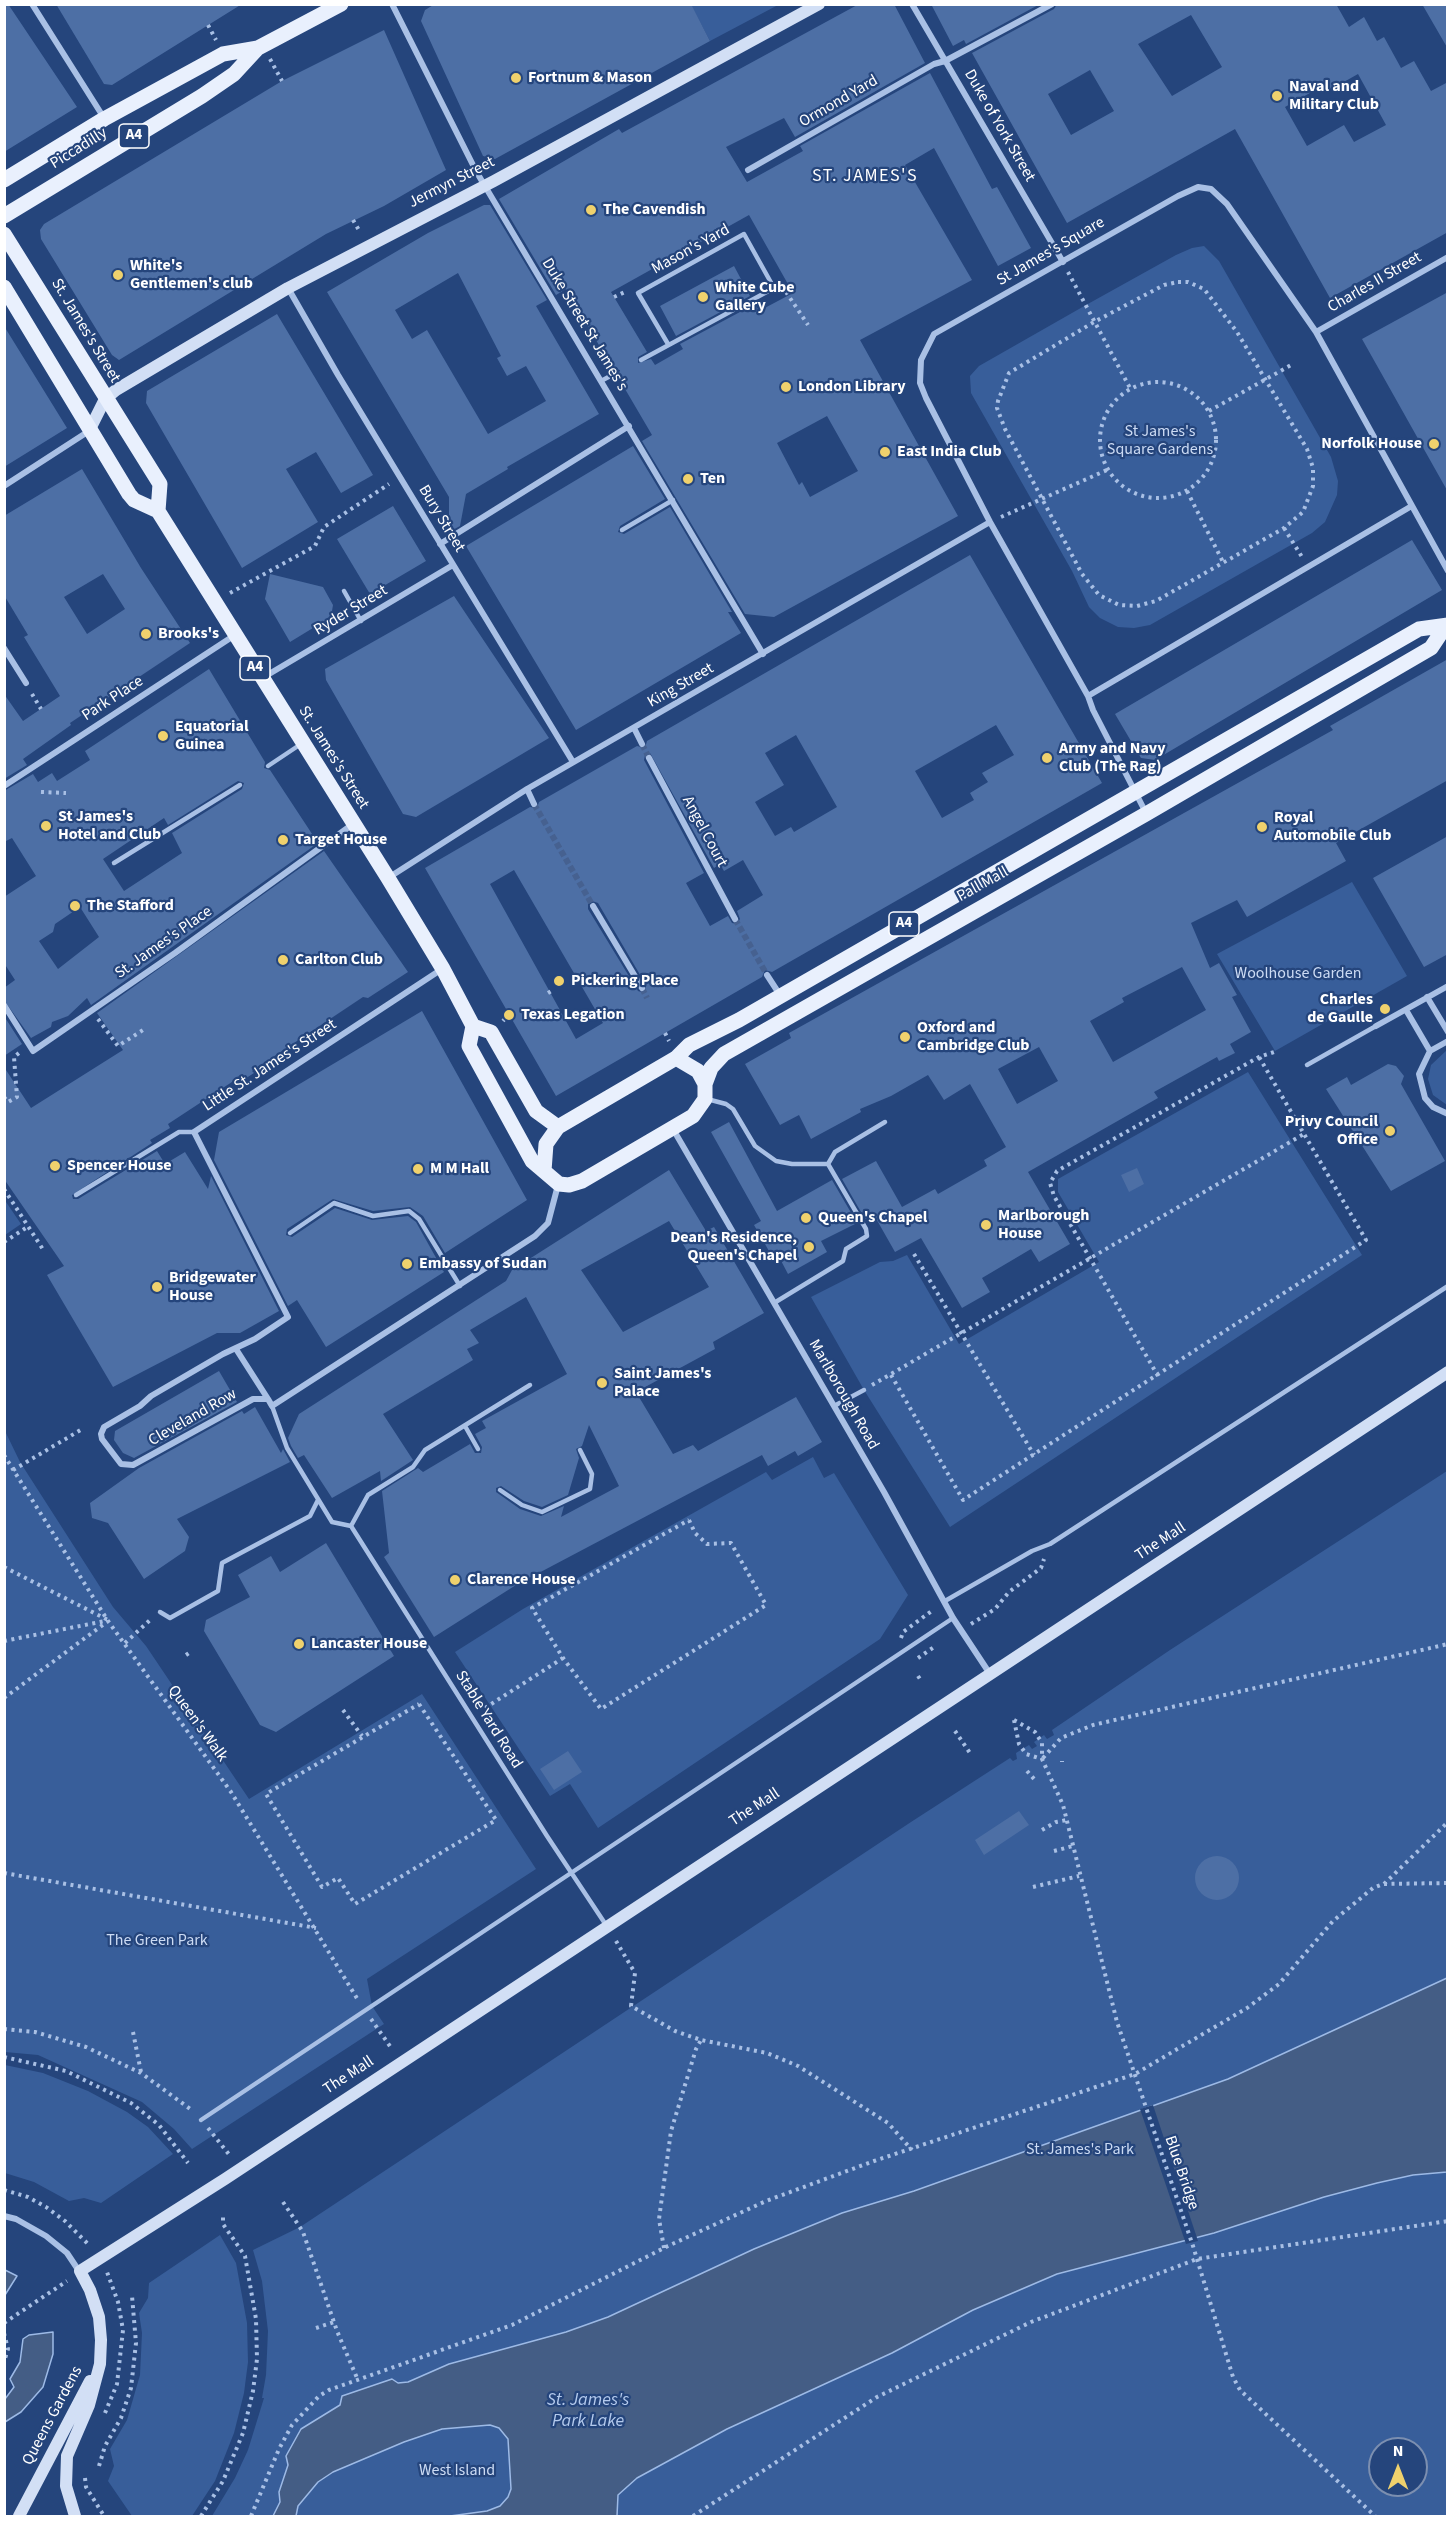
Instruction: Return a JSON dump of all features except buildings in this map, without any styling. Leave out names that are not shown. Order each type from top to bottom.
[{"type":"main road","name":"Piccadilly","points":[[4,180],[104,119],[223,54],[258,48],[341,4]]},
{"type":"main road","name":"Piccadilly","points":[[4,216],[202,96],[234,74],[258,48]]},
{"type":"main road","name":"St. James's Street","points":[[4,234],[160,484],[158,511]]},
{"type":"main road","name":"St. James's Street","points":[[4,287],[129,494],[134,500],[158,511],[236,634],[261,679],[388,878],[443,969],[473,1026],[469,1046],[532,1161],[559,1184]]},
{"type":"main road","name":"Pall Mall","points":[[558,1127],[676,1058],[689,1045],[739,1020],[1419,628],[1447,628]]},
{"type":"main road","name":"Pall Mall","points":[[559,1184],[569,1185],[582,1181],[693,1116],[705,1091],[711,1068],[724,1054],[1146,814],[1431,648],[1447,628]]},
{"type":"main road","name":"St. James's Street","points":[[473,1026],[491,1032],[536,1111],[558,1127]]},
{"type":"main road","points":[[676,1058],[698,1071],[705,1091]]},
{"type":"main road","points":[[544,1171],[546,1144],[558,1127]]},
{"type":"street","points":[[32,4],[104,119]]},
{"type":"street","name":"Duke Street St James's","points":[[392,4],[485,185],[763,654]]},
{"type":"street","name":"Jermyn Street","points":[[105,399],[128,382],[288,288],[485,185],[819,4]]},
{"type":"street","name":"Duke of York Street","points":[[912,4],[1062,261]]},
{"type":"street","name":"Ormond Yard","points":[[748,170],[934,63],[945,61],[1052,4]]},
{"type":"street","name":"St James's Square","points":[[1146,814],[1133,792],[1088,696],[990,522],[926,398],[920,383],[921,360],[934,334],[1178,196],[1198,187],[1211,189],[1227,204],[1316,332],[1410,507],[1448,571]]},
{"type":"street","name":"Charles II Street","points":[[1316,332],[1448,257]]},
{"type":"street","name":"Bury Street","points":[[288,288],[573,762]]},
{"type":"street","points":[[4,486],[89,431],[105,399]]},
{"type":"street","points":[[440,544],[629,426]]},
{"type":"street","points":[[1088,696],[1410,507]]},
{"type":"street","name":"King Street","points":[[388,878],[526,789],[990,522]]},
{"type":"street","name":"Ryder Street","points":[[261,679],[453,565]]},
{"type":"street","name":"Park Place","points":[[4,786],[236,634]]},
{"type":"street","points":[[4,648],[26,683]]},
{"type":"street","points":[[634,728],[642,744]]},
{"type":"street","name":"Angel Court","points":[[650,758],[735,919]]},
{"type":"street","points":[[526,789],[534,804]]},
{"type":"street","name":"St. James's Place","points":[[30,1047],[33,1051],[175,953],[353,824]]},
{"type":"street","points":[[592,906],[642,988]]},
{"type":"street","name":"Little St. James's Street","points":[[288,1317],[194,1132],[443,969]]},
{"type":"street","points":[[767,975],[780,995]]},
{"type":"street","points":[[1376,1026],[1448,986]]},
{"type":"street","points":[[1427,997],[1448,1032]]},
{"type":"street","points":[[4,1005],[30,1047]]},
{"type":"street","points":[[1406,1010],[1430,1051]]},
{"type":"street","points":[[1448,1041],[1430,1051],[1421,1067],[1420,1086],[1425,1098],[1433,1107],[1448,1114]]},
{"type":"street","name":"Marlborough Road","points":[[673,1129],[834,1406],[953,1618],[990,1675]]},
{"type":"street","points":[[236,1349],[272,1406],[535,1236],[548,1223],[555,1207],[559,1184]]},
{"type":"street","name":"Cleveland Row","points":[[268,1399],[253,1399],[133,1465],[121,1464],[102,1439],[101,1430],[140,1406],[151,1395],[281,1324],[288,1317]]},
{"type":"street","name":"The Mall","points":[[80,2271],[1448,1372]]},
{"type":"street","name":"Queens Gardens","points":[[4,2216],[16,2219],[46,2236],[67,2253],[90,2290],[99,2316],[100,2364],[89,2405],[67,2456],[66,2486],[75,2517]]},
{"type":"street","name":"Queens Gardens","points":[[19,2517],[100,2364]]},
{"type":"lane","name":"Mason's Yard","points":[[668,344],[638,293],[744,234],[774,288]]},
{"type":"lane","points":[[641,360],[774,288]]},
{"type":"lane","points":[[602,381],[616,373]]},
{"type":"lane","points":[[622,530],[673,500]]},
{"type":"lane","points":[[344,591],[361,621]]},
{"type":"lane","points":[[268,766],[303,743]]},
{"type":"lane","points":[[114,863],[240,785]]},
{"type":"lane","points":[[1307,1065],[1376,1026]]},
{"type":"lane","points":[[705,1091],[733,1109],[755,1146],[776,1161],[792,1164],[828,1164]]},
{"type":"lane","points":[[828,1164],[835,1152],[885,1122]]},
{"type":"lane","points":[[76,1195],[180,1132],[194,1132]]},
{"type":"lane","points":[[774,1303],[843,1262],[846,1249],[867,1236],[828,1164]]},
{"type":"lane","points":[[290,1233],[334,1203],[373,1216],[409,1211],[419,1219],[460,1286]]},
{"type":"lane","points":[[945,1601],[1032,1551],[1050,1544],[1448,1286]]},
{"type":"lane","points":[[351,1526],[368,1494],[412,1467],[425,1450],[530,1385]]},
{"type":"lane","points":[[834,1406],[864,1390]]},
{"type":"lane","name":"Stable Yard Road","points":[[272,1406],[286,1448],[332,1522],[351,1526],[606,1925]]},
{"type":"lane","points":[[465,1426],[478,1449]]},
{"type":"lane","points":[[500,1490],[522,1504],[542,1512],[590,1489],[592,1474],[580,1450]]},
{"type":"lane","points":[[160,1612],[170,1618],[218,1591],[222,1563],[310,1516],[318,1500]]},
{"type":"lane","points":[[201,2120],[953,1618]]},
{"type":"path","points":[[1062,261],[1130,388]]},
{"type":"path","points":[[1188,282],[1204,289],[1220,307],[1266,380],[1307,449],[1313,468],[1308,502],[1303,512],[1284,528],[1155,601],[1137,606],[1119,605],[1099,595],[1089,586],[1005,429],[997,408],[999,393],[1009,373],[1094,322],[1164,285],[1188,282]]},
{"type":"path","points":[[774,288],[785,290],[808,325]]},
{"type":"path","points":[[1209,411],[1293,364]]},
{"type":"path","points":[[1147,382],[1165,382],[1182,387],[1197,397],[1209,411],[1215,428],[1216,447],[1206,472],[1187,491],[1170,498],[1143,496],[1118,484],[1107,470],[1100,452],[1099,433],[1104,415],[1115,399],[1130,388],[1147,382]]},
{"type":"path","points":[[990,522],[1044,500],[1107,470]]},
{"type":"path","points":[[244,585],[315,546],[324,527],[386,486]]},
{"type":"path","points":[[1187,491],[1223,562]]},
{"type":"path","points":[[1284,528],[1308,567]]},
{"type":"path","points":[[41,792],[66,793]]},
{"type":"path","points":[[548,993],[553,990]]},
{"type":"path","points":[[93,1008],[118,1046],[143,1030]]},
{"type":"path","points":[[4,1097],[8,1102],[17,1097],[14,1057],[30,1047]]},
{"type":"path","points":[[1158,1376],[1054,1196],[1050,1183],[1057,1171],[1258,1057],[1277,1051]]},
{"type":"path","points":[[891,1375],[963,1500],[1366,1240],[1258,1057]]},
{"type":"path","points":[[864,1390],[1304,1134]]},
{"type":"path","points":[[4,1189],[44,1251]]},
{"type":"path","points":[[4,1242],[29,1226]]},
{"type":"path","points":[[914,1254],[1034,1455]]},
{"type":"path","points":[[13,1470],[84,1428]]},
{"type":"path","name":"Queen's Walk","points":[[4,1455],[108,1621],[231,1792],[365,2011]]},
{"type":"path","points":[[689,1520],[695,1533],[707,1544],[731,1543],[766,1605],[601,1709],[563,1658],[532,1608],[689,1520]]},
{"type":"path","points":[[995,1609],[1009,1592],[1041,1568],[1050,1544]]},
{"type":"path","points":[[4,1567],[108,1621]]},
{"type":"path","points":[[125,1643],[160,1612]]},
{"type":"path","points":[[4,1641],[108,1621]]},
{"type":"path","points":[[4,1698],[108,1621]]},
{"type":"path","points":[[1042,1759],[1061,1738],[1093,1725],[1448,1644]]},
{"type":"path","points":[[186,1655],[192,1651]]},
{"type":"path","points":[[485,1707],[563,1658]]},
{"type":"path","points":[[420,1704],[496,1820],[355,1904],[338,1878],[322,1887],[267,1794],[362,1736],[420,1704]]},
{"type":"path","points":[[343,1710],[362,1736]]},
{"type":"path","name":"Blue Bridge","points":[[1042,1759],[1026,1754],[1019,1744],[1014,1720],[1035,1732],[1042,1743],[1042,1759],[1067,1820],[1105,1980],[1240,2390],[1375,2517]]},
{"type":"path","points":[[955,1731],[970,1753]]},
{"type":"path","points":[[1027,1771],[1035,1780]]},
{"type":"path","points":[[1042,1830],[1056,1822],[1067,1820]]},
{"type":"path","points":[[251,2517],[292,2425],[319,2396],[357,2378],[393,2369],[512,2325],[664,2248],[766,2201],[1135,2074],[1271,1991],[1337,1918],[1357,1899],[1383,1884],[1448,1822]]},
{"type":"path","points":[[1054,1851],[1073,1846]]},
{"type":"path","points":[[4,1873],[316,1928]]},
{"type":"path","points":[[1033,1887],[1079,1876]]},
{"type":"path","points":[[1383,1884],[1448,1882]]},
{"type":"path","points":[[606,1925],[635,1973],[631,2006],[675,2031],[701,2040],[767,2053],[798,2066],[888,2123],[912,2150]]},
{"type":"path","points":[[1266,1985],[1271,1991]]},
{"type":"path","points":[[370,2018],[401,2062]]},
{"type":"path","points":[[4,2028],[35,2032],[86,2047],[141,2073],[195,2113]]},
{"type":"path","points":[[133,2032],[141,2073]]},
{"type":"path","points":[[664,2248],[659,2219],[671,2131],[696,2049],[701,2040]]},
{"type":"path","points":[[4,2057],[66,2071],[131,2103],[159,2125],[188,2163]]},
{"type":"path","points":[[216,2138],[239,2168]]},
{"type":"path","points":[[4,2190],[28,2197],[46,2207],[81,2237]]},
{"type":"path","points":[[283,2202],[303,2232],[334,2322],[357,2378]]},
{"type":"path","points":[[201,2517],[223,2481],[243,2433],[249,2412],[257,2359],[256,2319],[245,2256],[223,2224],[223,2216]]},
{"type":"path","points":[[693,2517],[877,2397],[1031,2322],[1197,2259],[1448,2221]]},
{"type":"path","points":[[100,2259],[118,2302]]},
{"type":"path","points":[[4,2323],[80,2271]]},
{"type":"path","points":[[99,2466],[105,2446],[121,2418],[131,2388],[136,2343],[132,2296]]},
{"type":"path","points":[[316,2328],[334,2322]]},
{"type":"path","points":[[4,2333],[8,2349],[4,2362]]},
{"type":"path","points":[[94,2503],[104,2517]]},
{"type":"green space","points":[[691,5],[778,5],[710,41]]},
{"type":"green space","name":"St James's Square Gardens","points":[[1204,246],[1219,261],[1331,457],[1338,481],[1337,495],[1325,522],[1312,533],[1150,625],[1134,628],[1118,627],[1100,618],[1089,607],[1072,571],[971,393],[970,376],[979,366],[1176,255]]},
{"type":"green space","name":"Woolhouse Garden","points":[[1352,882],[1407,976],[1275,1051],[1217,954]]},
{"type":"green space","points":[[1447,1050],[1447,1105],[1433,1095],[1428,1079],[1431,1065]]},
{"type":"green space","points":[[1248,1072],[1362,1255],[950,1527],[864,1390],[811,1297],[880,1262],[893,1261],[907,1255],[959,1344],[1099,1262],[1058,1192],[1058,1179]]},
{"type":"green space","points":[[4,1199],[21,1224],[5,1235],[4,1235]]},
{"type":"green space","name":"The Green Park","points":[[5,1431],[20,1462],[113,1607],[146,1646],[249,1799],[422,1694],[536,1869],[367,1979],[372,2006],[384,2024],[192,2149],[174,2129],[142,2102],[38,2055],[5,2052]]},
{"type":"green space","points":[[813,1457],[824,1478],[834,1473],[908,1595],[880,1639],[598,1828],[570,1784],[550,1796],[455,1652],[523,1609],[766,1472],[772,1480]]},
{"type":"green space","name":"St. James's Park","points":[[1447,1471],[1447,2516],[212,2516],[235,2478],[248,2450],[264,2398],[262,2398],[266,2375],[268,2331],[262,2281],[253,2250],[300,2227],[911,1822],[1010,1758],[1013,1761],[1017,1759],[1016,1753],[1029,1745],[1032,1749],[1037,1746],[1034,1742],[1044,1735],[1047,1739],[1054,1735],[1052,1730],[1170,1650]]},
{"type":"green space","points":[[5,2065],[43,2073],[88,2091],[127,2112],[148,2127],[173,2154],[101,2203],[84,2198],[69,2201],[34,2182],[5,2173]]},
{"type":"green space","points":[[220,2235],[236,2263],[247,2323],[248,2362],[244,2393],[234,2433],[215,2481],[192,2516],[132,2516],[108,2481],[114,2466],[110,2449],[127,2420],[140,2375],[142,2333],[139,2313],[148,2298],[149,2283]]},
{"type":"water","name":"St. James's Park Lake","points":[[1447,1978],[1447,2172],[1413,2175],[1377,2183],[1324,2197],[1214,2233],[1057,2274],[973,2310],[892,2353],[727,2429],[637,2478],[618,2495],[617,2516],[450,2516],[487,2511],[500,2506],[508,2497],[511,2489],[508,2439],[499,2428],[490,2425],[442,2429],[404,2442],[333,2472],[318,2482],[298,2506],[296,2516],[273,2516],[280,2502],[279,2492],[288,2465],[286,2456],[301,2429],[340,2405],[342,2396],[392,2379],[398,2383],[408,2382],[449,2364],[566,2332],[608,2317],[754,2249],[842,2213],[914,2191],[1228,2079]]},
{"type":"water","points":[[5,2270],[17,2276],[5,2295]]},
{"type":"water","points":[[53,2332],[53,2354],[43,2387],[21,2412],[5,2422],[5,2399],[14,2387],[10,2379],[20,2362],[23,2339],[29,2335]]},
{"type":"pier","points":[[1153,2105],[1198,2241],[1186,2244],[1140,2109]]},
{"type":"tunnel","points":[[642,744],[649,758]]},
{"type":"tunnel","points":[[534,804],[593,906]]},
{"type":"tunnel","points":[[735,919],[767,975]]},
{"type":"tunnel","points":[[642,988],[647,998]]},
{"type":"place","name":"Fortnum & Mason","points":[[516,78]]},
{"type":"place","name":"Naval and Military Club","points":[[1277,96]]},
{"type":"place","name":"The Cavendish","points":[[591,210]]},
{"type":"place","name":"White's Gentlemen's club","points":[[118,275]]},
{"type":"place","name":"White Cube Gallery","points":[[703,297]]},
{"type":"place","name":"London Library","points":[[786,387]]},
{"type":"place","name":"Norfolk House","points":[[1434,444]]},
{"type":"place","name":"East India Club","points":[[885,452]]},
{"type":"place","name":"Ten","points":[[688,479]]},
{"type":"place","name":"Brooks's","points":[[146,634]]},
{"type":"place","name":"Equatorial Guinea","points":[[163,736]]},
{"type":"place","name":"Army and Navy Club (The Rag)","points":[[1047,758]]},
{"type":"place","name":"St James's Hotel and Club","points":[[46,826]]},
{"type":"place","name":"Royal Automobile Club","points":[[1262,827]]},
{"type":"place","name":"Target House","points":[[283,840]]},
{"type":"place","name":"The Stafford","points":[[75,906]]},
{"type":"place","name":"Carlton Club","points":[[283,960]]},
{"type":"place","name":"Pickering Place","points":[[559,981]]},
{"type":"place","name":"Charles de Gaulle","points":[[1385,1009]]},
{"type":"place","name":"Texas Legation","points":[[509,1015]]},
{"type":"place","name":"Oxford and Cambridge Club","points":[[905,1037]]},
{"type":"place","name":"Privy Council Office","points":[[1390,1131]]},
{"type":"place","name":"Spencer House","points":[[55,1166]]},
{"type":"place","name":"M M Hall","points":[[418,1169]]},
{"type":"place","name":"Queen's Chapel","points":[[806,1218]]},
{"type":"place","name":"Marlborough House","points":[[986,1225]]},
{"type":"place","name":"Dean's Residence, Queen's Chapel","points":[[809,1247]]},
{"type":"place","name":"Embassy of Sudan","points":[[407,1264]]},
{"type":"place","name":"Bridgewater House","points":[[157,1287]]},
{"type":"place","name":"Saint James's Palace","points":[[602,1383]]},
{"type":"place","name":"Clarence House","points":[[455,1580]]},
{"type":"place","name":"Lancaster House","points":[[299,1644]]},
{"type":"district","name":"ST. JAMES'S","points":[[865,177]]},
{"type":"park label","name":"West Island","points":[[457,2471]]}]
